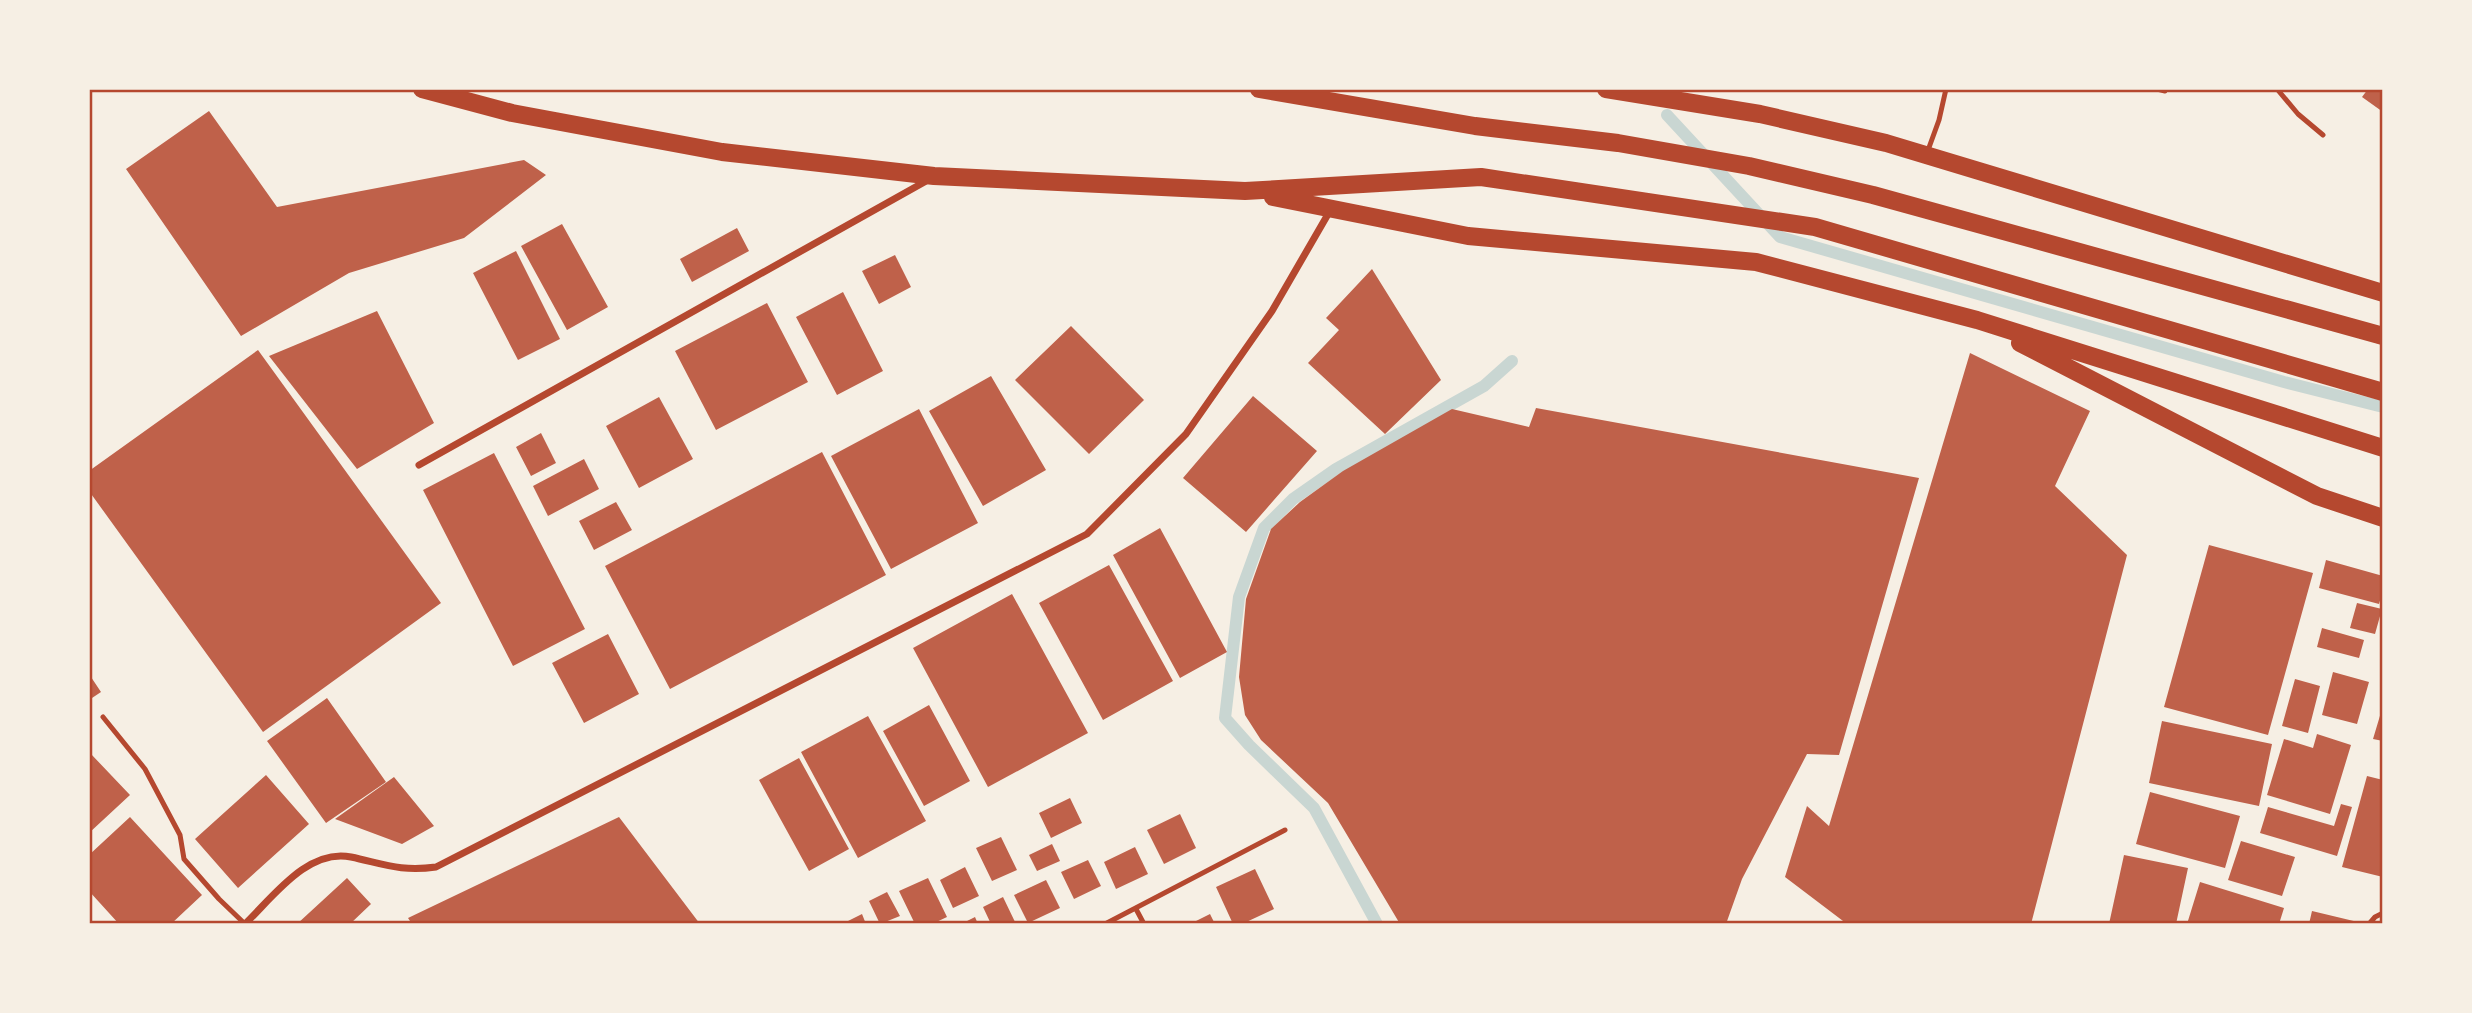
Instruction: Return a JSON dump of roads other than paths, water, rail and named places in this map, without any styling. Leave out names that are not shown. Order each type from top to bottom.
[{"type":"main road","points":[[422,89],[512,113],[722,152],[934,176],[1245,191],[1481,177],[1815,227],[2383,392]]},
{"type":"main road","points":[[1259,89],[1475,126],[1618,143],[1749,166],[1873,195],[2383,336]]},
{"type":"main road","points":[[1606,89],[1760,114],[1927,155],[2383,292]]},
{"type":"main road","points":[[1245,191],[1468,236],[1756,262],[1977,320],[2383,448]]},
{"type":"main road","points":[[1977,320],[2317,496],[2383,518]]},
{"type":"street","points":[[419,465],[934,176]]},
{"type":"street","points":[[245,924],[301,870],[323,858],[347,856],[396,869],[436,867],[1087,534],[1186,434],[1272,311],[1332,208]]},
{"type":"lane","points":[[1927,155],[1946,89]]},
{"type":"lane","points":[[2157,89],[2165,91]]},
{"type":"lane","points":[[2277,89],[2298,114],[2323,135]]},
{"type":"lane","points":[[103,717],[145,769],[180,835],[184,859],[245,924]]},
{"type":"lane","points":[[1105,924],[1285,830]]},
{"type":"lane","points":[[1136,909],[1144,924]]},
{"type":"lane","points":[[2369,924],[2375,916],[2383,912]]},
{"type":"waterway","points":[[1667,115],[1780,237],[2284,382],[2383,407]]},
{"type":"waterway","points":[[1377,924],[1314,808],[1225,718],[1239,597],[1264,528],[1293,499],[1336,469],[1484,386],[1512,361]]}]
